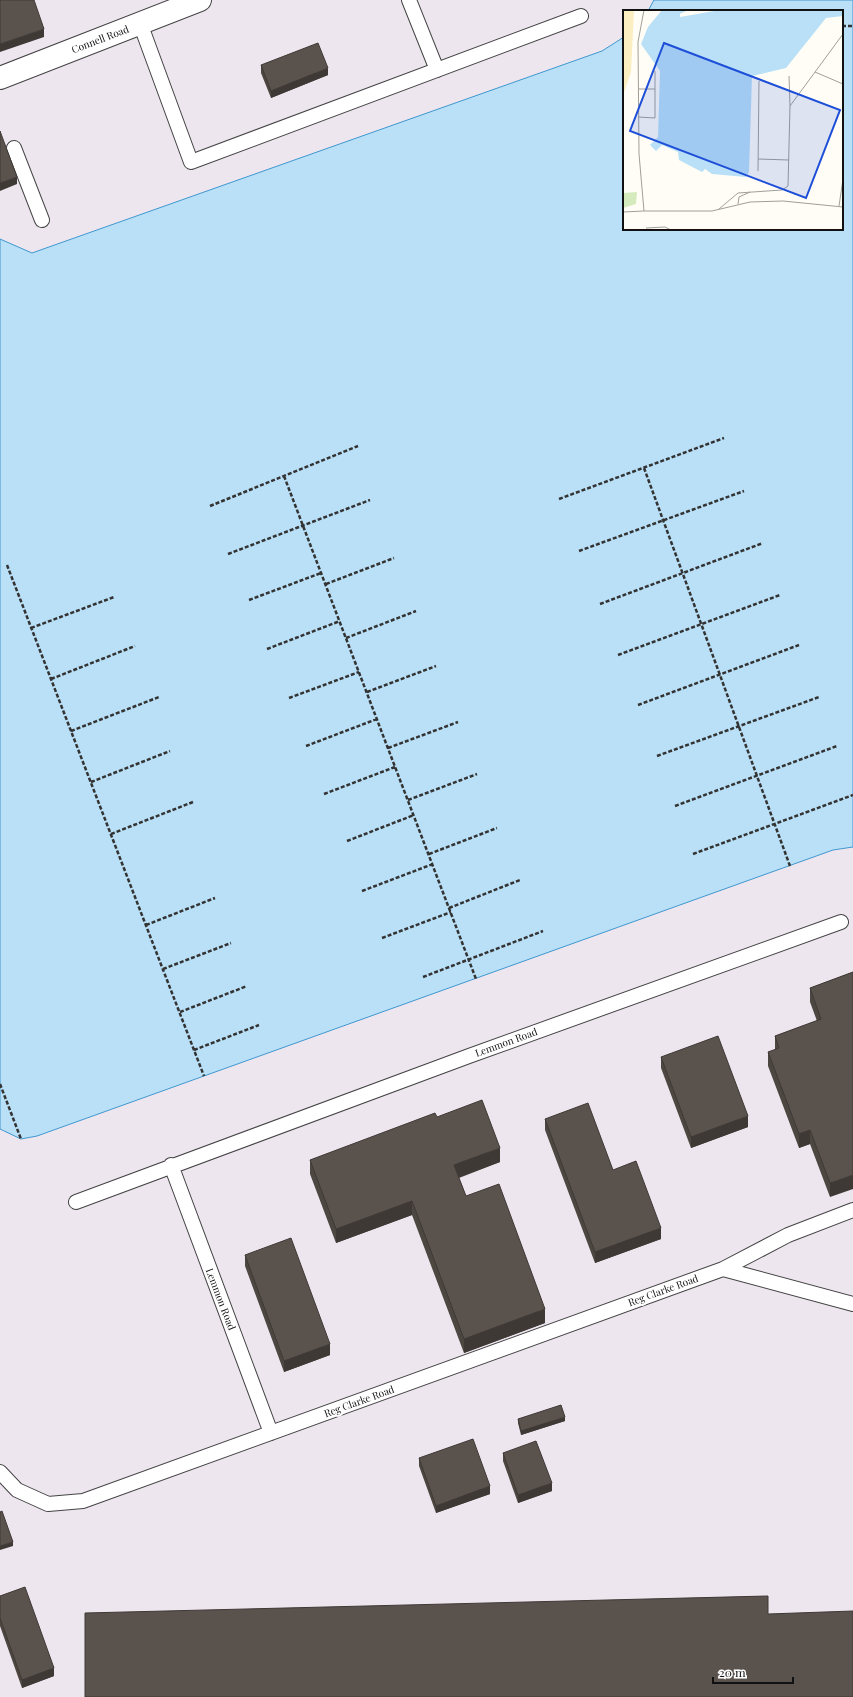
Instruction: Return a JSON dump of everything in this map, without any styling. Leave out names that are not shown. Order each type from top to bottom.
[{"type":"street","name":"Connell Road","points":[[0,78],[200,0]]},
{"type":"lane","points":[[409,0],[437,70]]},
{"type":"lane","points":[[140,23],[191,162],[581,16]]},
{"type":"lane","points":[[14,148],[42,220]]},
{"type":"lane","name":"Lemmon Road","points":[[76,1202],[171,1165],[841,922]]},
{"type":"lane","name":"Lemmon Road","points":[[171,1165],[271,1433]]},
{"type":"lane","name":"Reg Clarke Road","points":[[0,1472],[17,1490],[48,1504],[83,1501],[723,1269],[788,1235],[853,1210]]},
{"type":"lane","points":[[723,1269],[853,1304]]},
{"type":"path","points":[[560,499],[724,438]]},
{"type":"path","points":[[210,506],[358,446]]},
{"type":"path","points":[[644,468],[790,866]]},
{"type":"path","points":[[284,476],[476,979]]},
{"type":"path","points":[[579,551],[744,491]]},
{"type":"path","points":[[228,554],[370,500]]},
{"type":"path","points":[[600,604],[763,543]]},
{"type":"path","points":[[326,584],[394,558]]},
{"type":"path","points":[[7,564],[204,1076]]},
{"type":"path","points":[[249,600],[321,573]]},
{"type":"path","points":[[618,655],[780,595]]},
{"type":"path","points":[[31,628],[114,597]]},
{"type":"path","points":[[346,638],[416,611]]},
{"type":"path","points":[[267,649],[340,621]]},
{"type":"path","points":[[638,704],[799,645]]},
{"type":"path","points":[[51,679],[134,646]]},
{"type":"path","points":[[367,692],[436,666]]},
{"type":"path","points":[[288,698],[359,672]]},
{"type":"path","points":[[657,756],[820,697]]},
{"type":"path","points":[[71,731],[159,698]]},
{"type":"path","points":[[306,746],[377,719]]},
{"type":"path","points":[[388,748],[458,722]]},
{"type":"path","points":[[675,806],[837,746]]},
{"type":"path","points":[[91,782],[170,751]]},
{"type":"path","points":[[324,794],[396,767]]},
{"type":"path","points":[[408,800],[477,774]]},
{"type":"path","points":[[693,854],[853,795]]},
{"type":"path","points":[[111,834],[193,802]]},
{"type":"path","points":[[347,841],[414,815]]},
{"type":"path","points":[[429,854],[497,828]]},
{"type":"path","points":[[362,891],[433,864]]},
{"type":"path","points":[[449,908],[520,880]]},
{"type":"path","points":[[146,925],[215,898]]},
{"type":"path","points":[[382,938],[451,912]]},
{"type":"path","points":[[423,977],[543,931]]},
{"type":"path","points":[[163,969],[231,943]]},
{"type":"path","points":[[180,1012],[247,986]]},
{"type":"path","points":[[194,1050],[259,1025]]},
{"type":"path","points":[[0,1084],[21,1139]]},
{"type":"shaded area","points":[[0,0],[654,0],[649,10],[623,10],[623,38],[602,51],[32,253],[0,239]]},
{"type":"shaded area","points":[[853,847],[853,1697],[0,1697],[0,1129],[21,1139],[37,1136],[833,850]]},
{"type":"water","points":[[654,0],[853,0],[853,847],[833,850],[37,1136],[21,1139],[0,1129],[0,239],[32,253],[602,51],[623,38],[623,230],[843,230],[843,10],[649,10]]},
{"type":"building","points":[[0,0],[34,0],[44,29],[0,44]]},
{"type":"building","points":[[318,43],[328,68],[271,91],[261,65]]},
{"type":"building","points":[[0,131],[17,177],[0,183]]},
{"type":"building","points":[[853,972],[853,1175],[830,1183],[810,1130],[799,1134],[768,1052],[779,1048],[775,1036],[821,1019],[810,988]]},
{"type":"building","points":[[718,1036],[748,1116],[691,1137],[661,1057]]},
{"type":"building","points":[[482,1100],[500,1148],[454,1165],[466,1196],[499,1184],[545,1309],[464,1339],[412,1201],[336,1229],[310,1160],[435,1113],[437,1117]]},
{"type":"building","points":[[588,1103],[613,1170],[636,1161],[661,1228],[595,1252],[545,1119]]},
{"type":"building","points":[[291,1238],[330,1344],[284,1361],[245,1255]]},
{"type":"building","points":[[561,1405],[565,1417],[521,1431],[518,1419]]},
{"type":"building","points":[[473,1439],[490,1486],[436,1506],[419,1458]]},
{"type":"building","points":[[536,1441],[552,1483],[518,1495],[503,1453]]},
{"type":"building","points":[[2,1511],[13,1542],[0,1546],[0,1512]]},
{"type":"building","points":[[25,1587],[54,1668],[22,1680],[0,1618],[0,1596]]},
{"type":"building","points":[[768,1596],[768,1614],[853,1611],[853,1697],[85,1697],[85,1613]]}]
